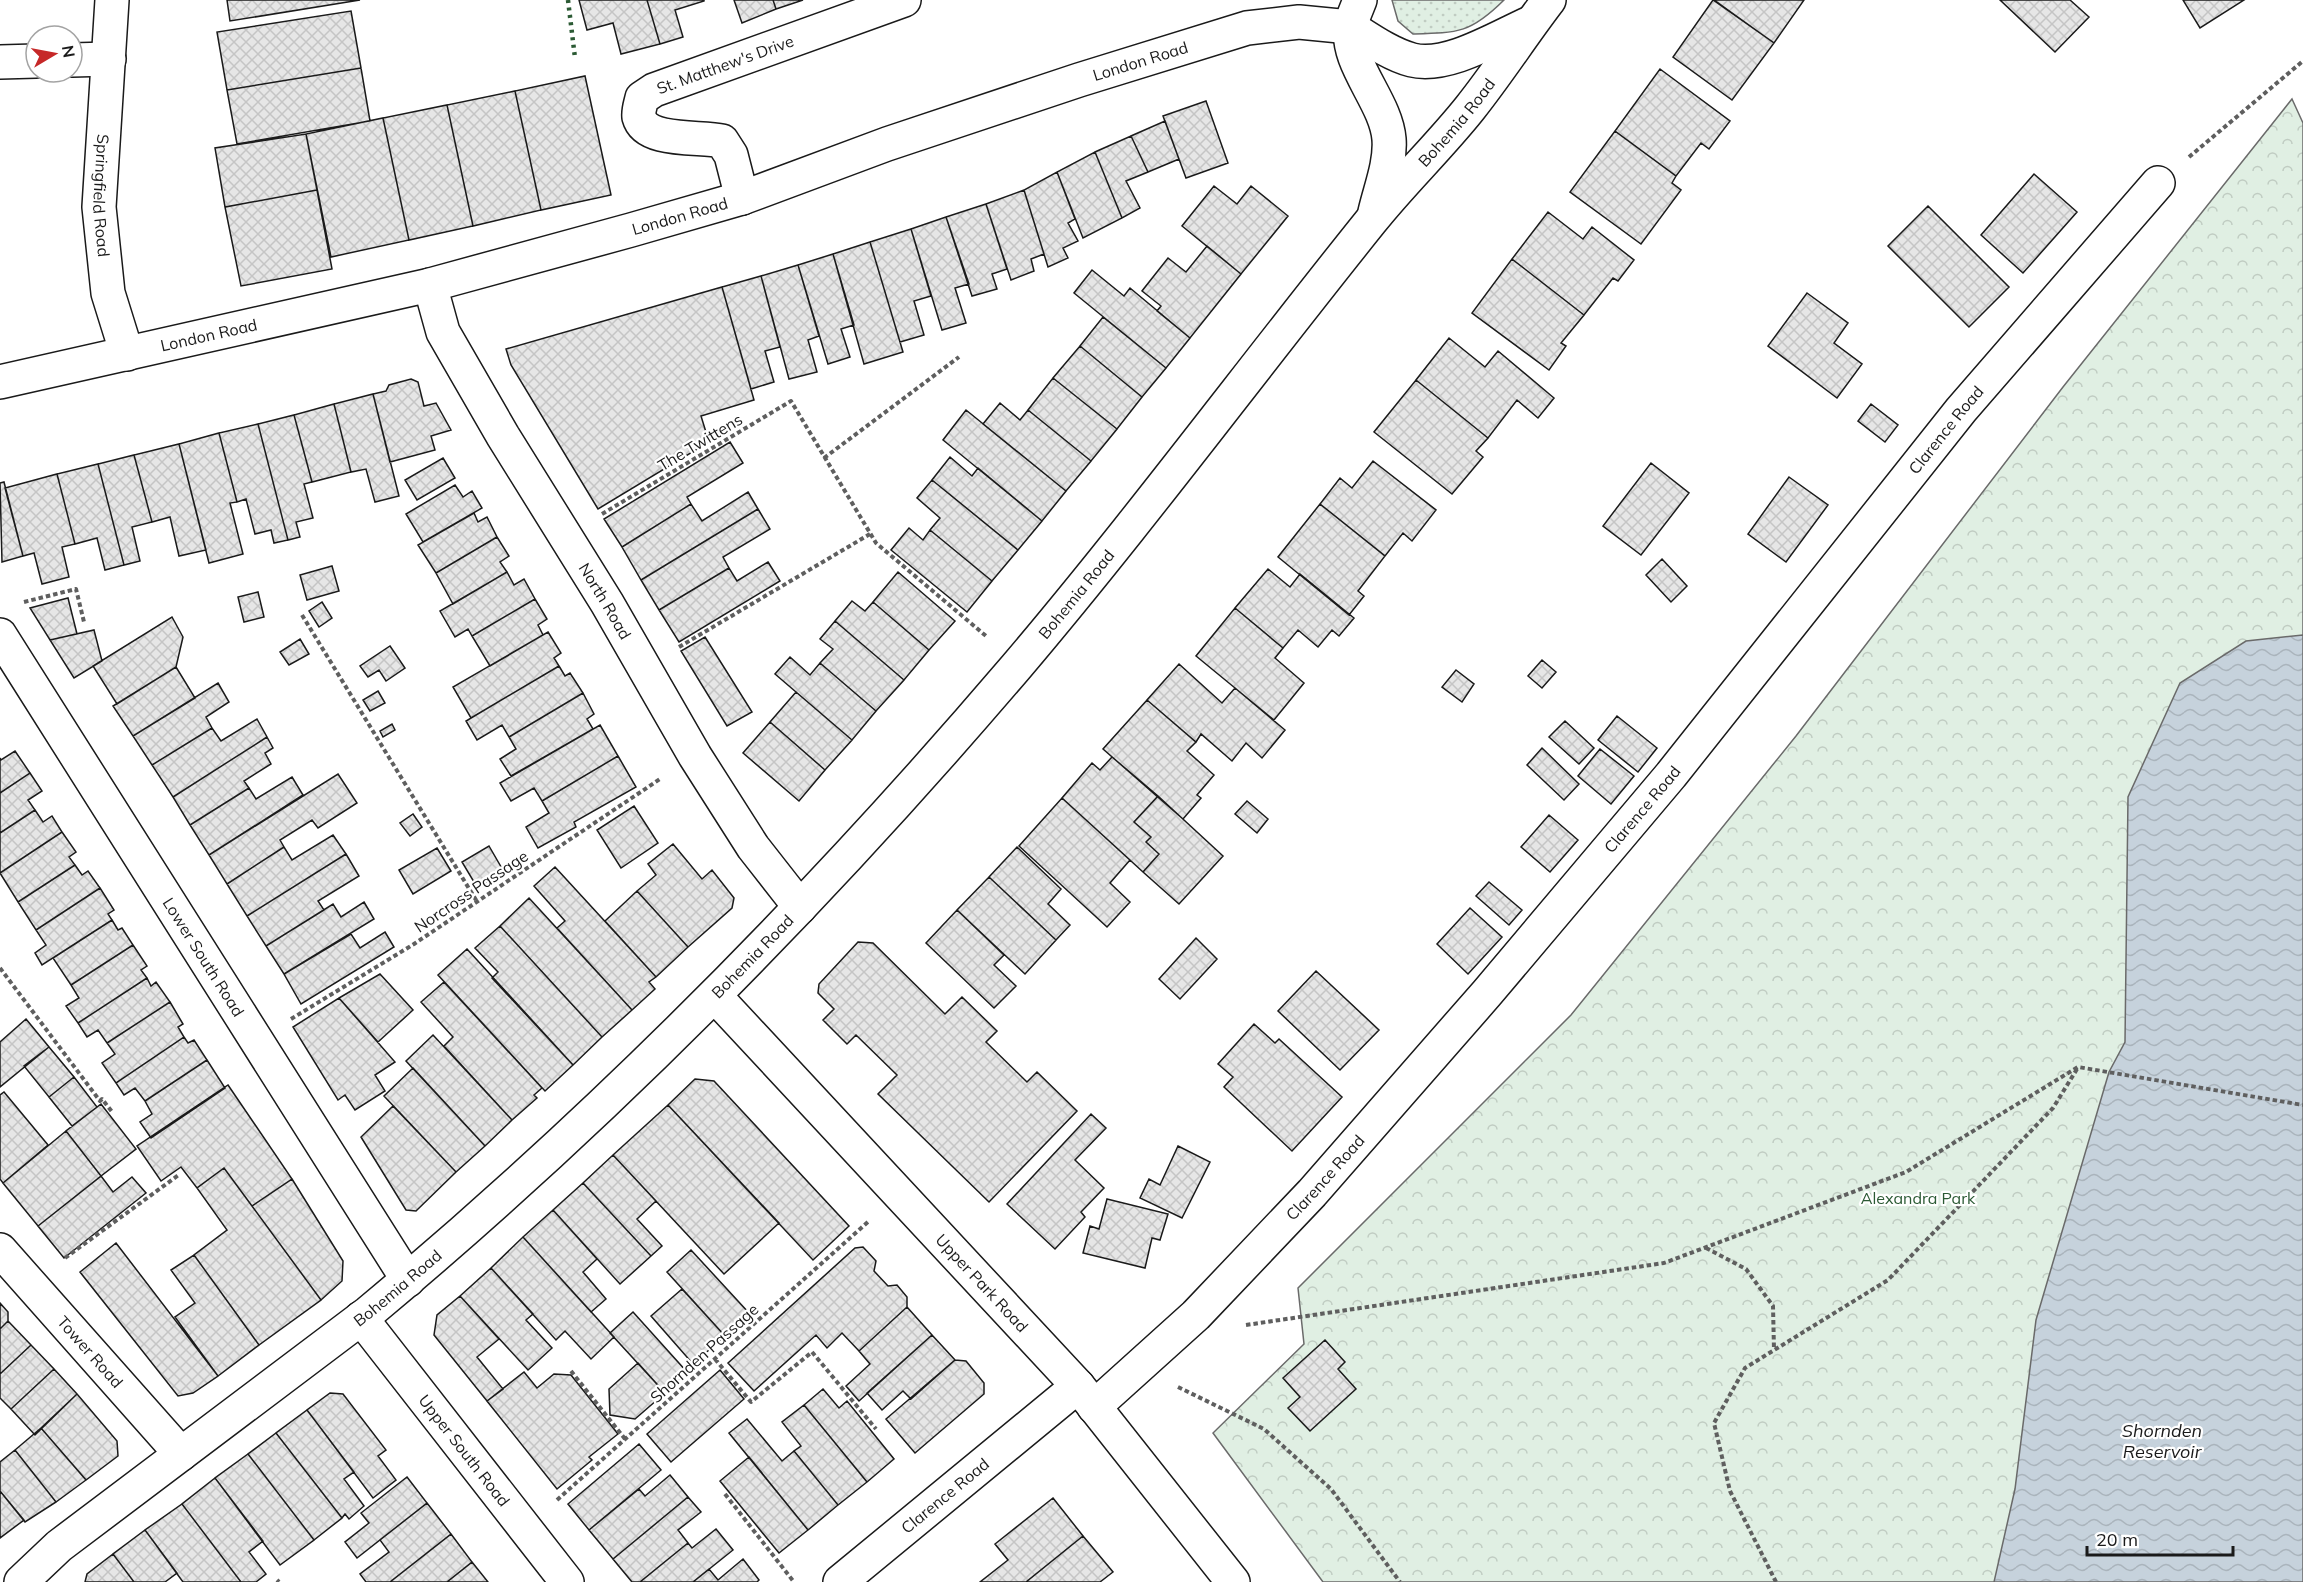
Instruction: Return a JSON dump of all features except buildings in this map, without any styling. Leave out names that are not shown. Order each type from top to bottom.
[{"type":"main road","name":"Springfield Road","points":[[112,0],[99,207],[108,293],[127,354]]},
{"type":"main road","name":"St. Matthew's Drive","points":[[742,198],[731,155],[722,141],[705,137],[664,136],[645,128],[638,115],[642,98],[654,90],[904,0]]},
{"type":"main road","name":"London Road","points":[[0,382],[430,285],[742,198],[887,144],[1079,80],[1247,28],[1355,14],[1383,47],[1413,60],[1446,60],[1541,11]]},
{"type":"main road","name":"Bohemia Road","points":[[21,1582],[59,1546],[408,1280],[622,1086],[715,996],[949,744],[1019,663],[1170,479],[1373,218],[1471,107],[1541,11]]},
{"type":"main road","name":"Bohemia Road","points":[[1355,14],[1355,60],[1376,98],[1389,139],[1385,170],[1373,218]]},
{"type":"main road","points":[[84,60],[109,59]]},
{"type":"main road","points":[[0,62],[24,61]]},
{"type":"main road","name":"Clarence Road","points":[[840,1582],[1086,1396],[1137,1366],[1196,1315],[1312,1193],[1495,984],[1671,775],[1961,410],[2158,183]]},
{"type":"main road","name":"North Road","points":[[430,285],[443,332],[453,352],[645,668],[695,756],[753,847],[800,907]]},
{"type":"main road","name":"Lower South Road","points":[[0,635],[408,1280]]},
{"type":"main road","name":"Upper Park Road","points":[[715,996],[1086,1396],[1233,1582]]},
{"type":"main road","name":"Tower Road","points":[[1,1252],[181,1454]]},
{"type":"main road","name":"Upper South Road","points":[[361,1318],[567,1582]]},
{"type":"path","points":[[2158,183],[2303,61]]},
{"type":"path","points":[[824,458],[959,357]]},
{"type":"path","name":"The Twittens","points":[[564,536],[791,401],[876,543],[1019,663]]},
{"type":"path","points":[[645,668],[870,534]]},
{"type":"path","points":[[22,603],[76,589],[84,621]]},
{"type":"path","points":[[302,615],[476,900]]},
{"type":"path","name":"Norcross Passage","points":[[256,1041],[414,944],[476,900],[695,756]]},
{"type":"path","points":[[0,968],[100,1101],[102,1099],[113,1113]]},
{"type":"path","points":[[1776,1582],[1730,1491],[1714,1423],[1745,1368],[1888,1280],[2053,1108],[2078,1066]]},
{"type":"path","points":[[1242,1325],[1664,1263],[1906,1172],[2078,1066],[2303,1105]]},
{"type":"path","points":[[29,1284],[180,1174]]},
{"type":"path","name":"Shornden Passage","points":[[525,1529],[898,1195]]},
{"type":"path","points":[[1706,1248],[1746,1269],[1773,1306],[1773,1351]]},
{"type":"path","points":[[715,1359],[751,1402],[812,1352],[876,1429]]},
{"type":"path","points":[[1137,1366],[1264,1429],[1331,1489],[1400,1582]]},
{"type":"path","points":[[571,1371],[625,1439]]},
{"type":"path","points":[[724,1494],[794,1582]]},
{"type":"green space","points":[[1392,0],[1504,0],[1482,19],[1463,29],[1453,32],[1413,34],[1398,21]]},
{"type":"green space","name":"Alexandra Park","points":[[2292,99],[2303,123],[2303,1582],[1323,1582],[1213,1433],[1304,1344],[1298,1288],[1571,1015],[1796,736],[2063,387]]},
{"type":"water","name":"Shornden Reservoir","points":[[2303,635],[2303,1582],[1994,1582],[2015,1489],[2036,1320],[2109,1072],[2125,1042],[2128,797],[2180,683],[2246,641]]},
{"type":"hedge","points":[[568,0],[575,58]]}]
